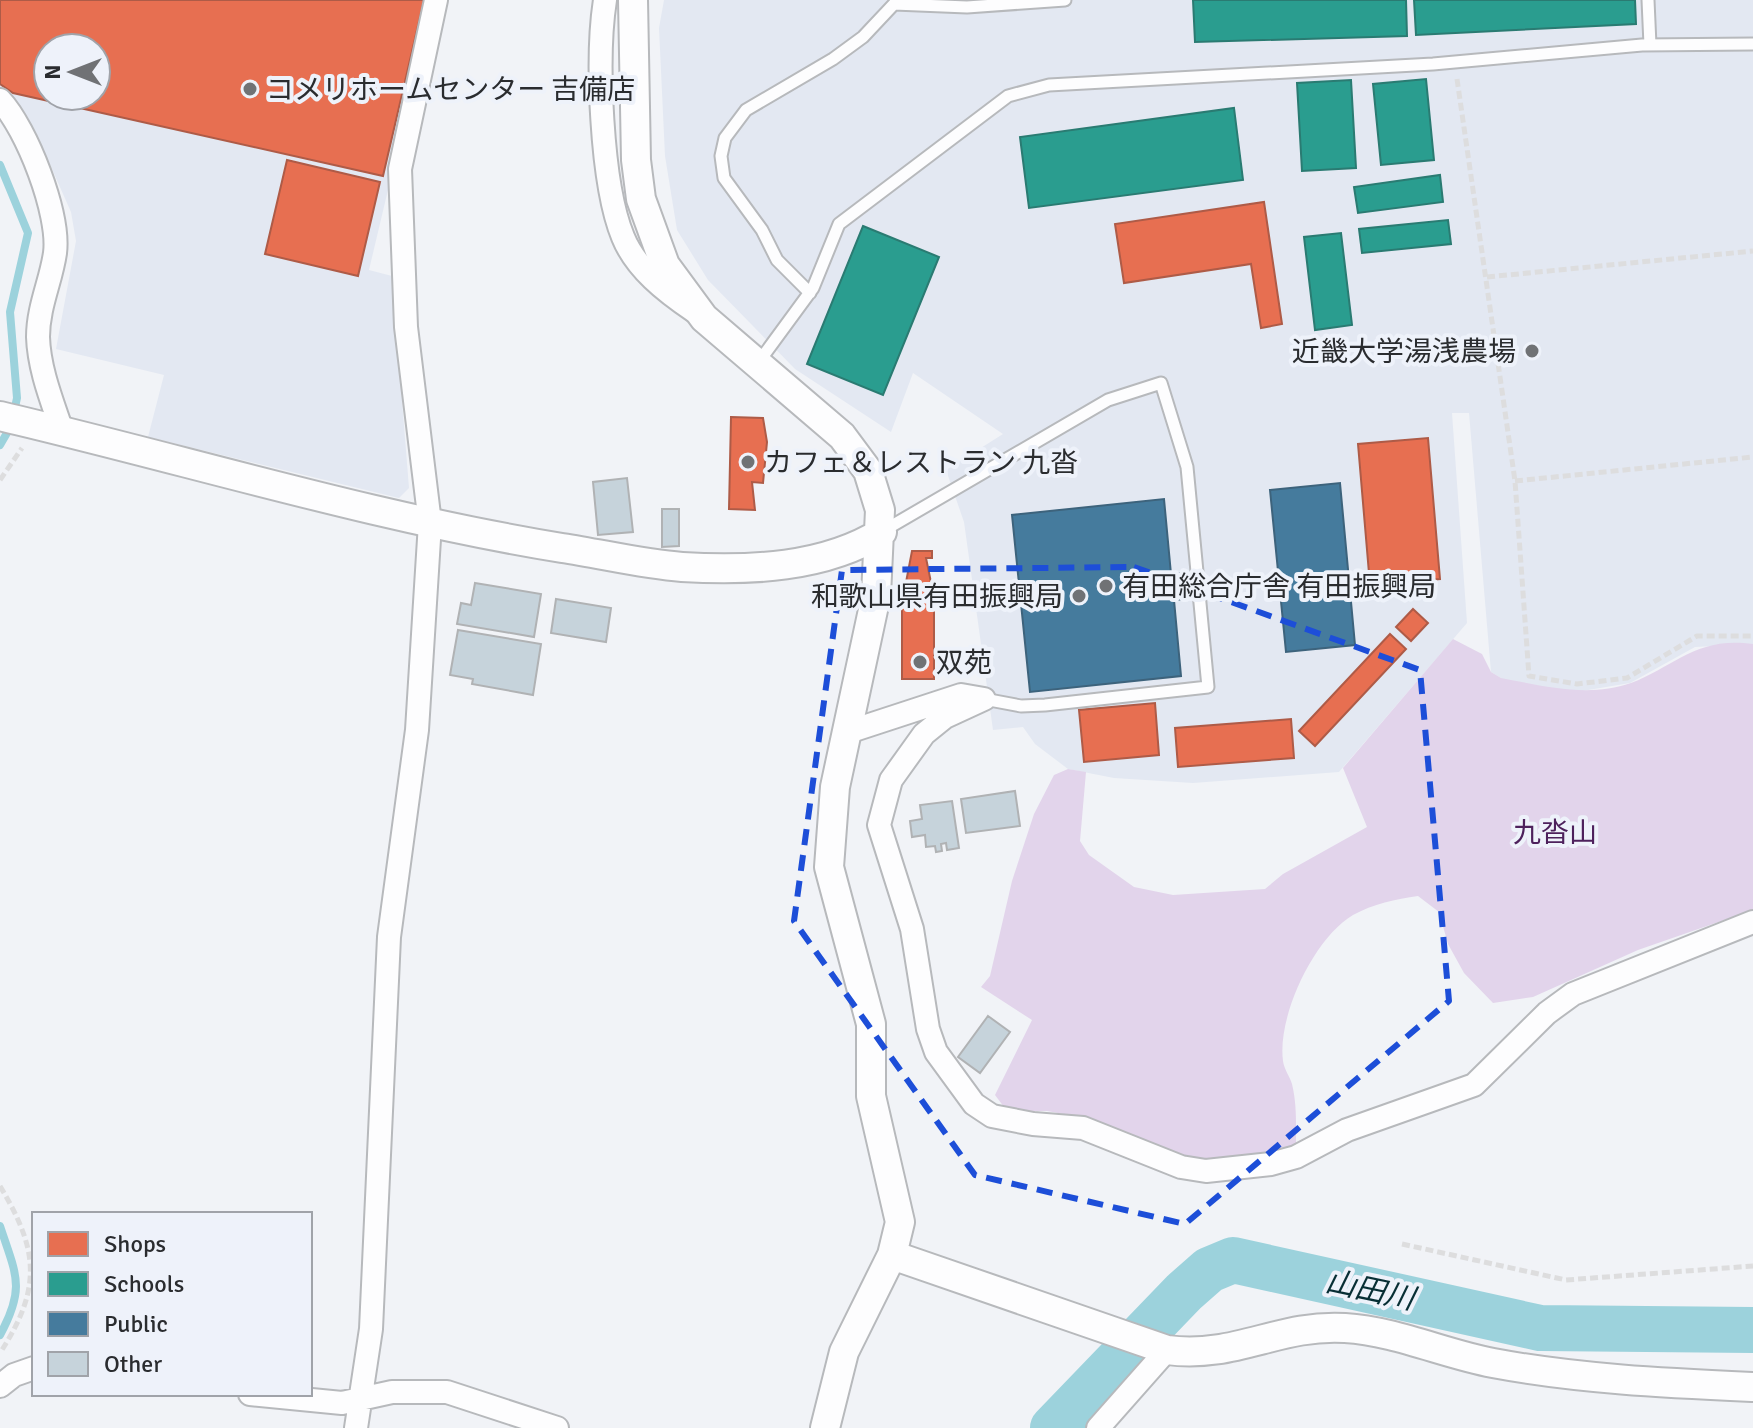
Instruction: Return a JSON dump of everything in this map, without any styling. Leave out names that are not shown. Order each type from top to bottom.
[{"type":"street","points":[[356,1428],[371,1329],[389,937],[417,730],[430,523],[406,327],[400,169],[436,0]]},
{"type":"street","points":[[605,0],[602,58],[606,146],[623,237],[645,271],[668,293],[704,318],[825,418],[856,454],[876,490],[882,532],[876,596],[831,816],[829,867],[871,1024],[871,1096],[900,1222],[892,1255],[844,1352],[825,1428]]},
{"type":"street","points":[[633,0],[636,160],[641,199],[665,265],[704,318]]},
{"type":"street","points":[[0,100],[21,132],[52,213],[55,254],[43,295],[38,335],[45,427]]},
{"type":"street","points":[[0,416],[430,523],[682,567],[757,566],[826,558],[855,549],[882,532]]},
{"type":"street","points":[[848,732],[961,695],[984,699]]},
{"type":"street","points":[[984,699],[945,717],[924,734],[891,780],[879,825],[912,929],[928,1029],[936,1052],[947,1072],[974,1104],[992,1116],[1103,1133],[1193,1169],[1229,1171],[1271,1164],[1296,1157],[1347,1130],[1474,1085],[1547,1013],[1573,994],[1753,922]]},
{"type":"street","points":[[892,1255],[1167,1350],[1195,1354],[1235,1349],[1290,1331],[1351,1329],[1519,1368],[1753,1387]]},
{"type":"street","points":[[1098,1428],[1167,1350]]},
{"type":"street","points":[[0,1386],[14,1375],[32,1369]]},
{"type":"street","points":[[265,1396],[317,1403],[361,1400],[392,1392],[447,1392],[557,1428]]},
{"type":"lane","points":[[810,293],[777,260],[762,230],[724,178],[721,156],[725,138],[746,110],[833,59],[863,37],[894,4],[967,7],[1065,0]]},
{"type":"lane","points":[[1648,0],[1650,45]]},
{"type":"lane","points":[[757,364],[810,293],[839,224],[1008,96],[1049,85],[1454,62],[1650,45],[1753,44]]},
{"type":"lane","points":[[882,532],[1108,400],[1161,383],[1187,467],[1208,687],[1045,705],[1021,706],[984,699]]},
{"type":"path","points":[[1454,62],[1515,481],[1529,676],[1577,684],[1627,678],[1697,636],[1753,636]]},
{"type":"path","points":[[1487,277],[1753,251]]},
{"type":"path","points":[[0,480],[45,427]]},
{"type":"path","points":[[1515,481],[1753,457]]},
{"type":"path","points":[[0,1186],[26,1232],[32,1273],[24,1310],[0,1353]]},
{"type":"path","points":[[1402,1244],[1566,1280],[1753,1266]]},
{"type":"highlighted area","points":[[1134,567],[1420,670],[1449,1001],[1185,1224],[975,1175],[794,921],[842,570]]},
{"type":"shaded area","points":[[0,0],[433,0],[369,270],[392,276],[409,488],[399,498],[148,437],[164,375],[56,349],[76,241],[71,212],[36,133],[0,93]]},
{"type":"shaded area","name":"近畿大学湯浅農場","points":[[664,0],[1753,0],[1753,644],[1695,647],[1630,683],[1576,692],[1509,683],[1491,672],[1469,413],[1452,413],[1467,623],[1339,772],[1193,783],[1114,778],[1068,769],[1035,744],[1023,727],[993,730],[964,522],[946,470],[1003,434],[913,373],[891,432],[795,369],[708,280],[677,230],[665,156],[659,28]]},
{"type":"green space","name":"九沓山","points":[[1453,639],[1482,654],[1491,672],[1501,678],[1582,690],[1599,690],[1631,683],[1701,648],[1716,644],[1753,644],[1753,910],[1638,950],[1533,997],[1493,1003],[1464,973],[1448,944],[1439,912],[1418,896],[1385,902],[1353,915],[1325,941],[1312,959],[1292,1001],[1286,1022],[1283,1061],[1294,1092],[1296,1146],[1265,1155],[1186,1160],[1092,1119],[1047,1111],[1007,1111],[995,1095],[1032,1020],[981,987],[990,976],[1012,881],[1034,814],[1054,775],[1068,769],[1086,772],[1080,841],[1089,855],[1134,887],[1173,895],[1265,889],[1283,874],[1367,827],[1343,768]]},
{"type":"building: Shops","name":"コメリホームセンター 吉備店","points":[[0,0],[424,0],[383,176],[98,112],[112,112],[112,32],[32,32],[32,97],[13,93],[0,84]]},
{"type":"building: Shops","points":[[287,160],[380,182],[358,276],[265,254]]},
{"type":"building: Shops","points":[[1264,202],[1282,324],[1261,328],[1251,264],[1124,283],[1115,224]]},
{"type":"building: Shops","name":"カフェ＆レストラン 九沓","points":[[731,417],[763,418],[767,442],[763,483],[752,482],[755,510],[729,509]]},
{"type":"building: Shops","points":[[1428,438],[1440,579],[1370,585],[1358,444]]},
{"type":"building: Shops","points":[[912,551],[932,551],[932,558],[926,558],[934,597],[934,679],[902,679],[902,603]]},
{"type":"building: Shops","points":[[1413,609],[1428,623],[1411,641],[1396,627]]},
{"type":"building: Shops","points":[[1390,634],[1406,649],[1315,746],[1299,731]]},
{"type":"building: Shops","points":[[1155,703],[1159,755],[1084,762],[1079,710]]},
{"type":"building: Shops","points":[[1291,719],[1294,758],[1178,767],[1175,728]]},
{"type":"building: Schools","points":[[1193,0],[1406,0],[1407,36],[1195,42]]},
{"type":"building: Schools","points":[[1414,0],[1635,0],[1636,24],[1416,35]]},
{"type":"building: Schools","points":[[1426,79],[1434,160],[1381,165],[1373,84]]},
{"type":"building: Schools","points":[[1351,80],[1356,168],[1302,171],[1297,83]]},
{"type":"building: Schools","points":[[1234,108],[1243,180],[1029,208],[1020,137]]},
{"type":"building: Schools","points":[[1440,175],[1443,202],[1358,213],[1354,187]]},
{"type":"building: Schools","points":[[1448,220],[1451,244],[1362,253],[1359,229]]},
{"type":"building: Schools","points":[[863,226],[939,257],[883,395],[807,364]]},
{"type":"building: Schools","points":[[1341,233],[1352,325],[1315,330],[1304,237]]},
{"type":"building: Public","points":[[1340,483],[1355,645],[1286,652],[1270,490]]},
{"type":"building: Public","name":"有田総合庁舎 有田振興局","points":[[1164,499],[1171,574],[1191,572],[1194,598],[1174,600],[1181,676],[1030,692],[1012,515]]},
{"type":"building: Other","points":[[627,478],[633,532],[598,535],[593,482]]},
{"type":"building: Other","points":[[662,509],[679,509],[679,546],[662,547]]},
{"type":"building: Other","points":[[475,583],[541,594],[534,637],[457,624],[461,603],[471,605]]},
{"type":"building: Other","points":[[556,599],[611,608],[606,642],[551,633]]},
{"type":"building: Other","points":[[458,630],[541,644],[533,695],[472,684],[473,679],[450,675]]},
{"type":"building: Other","points":[[1015,791],[1020,826],[966,833],[961,799]]},
{"type":"building: Other","points":[[952,801],[959,848],[947,850],[946,843],[941,844],[942,851],[936,852],[935,846],[926,847],[925,835],[912,837],[910,821],[922,819],[920,805]]},
{"type":"building: Other","points":[[988,1016],[1010,1032],[980,1073],[958,1057]]},
{"type":"waterway","points":[[0,165],[28,233],[10,312],[17,398],[11,426],[0,445]]},
{"type":"waterway","points":[[0,1226],[16,1281],[13,1305],[0,1335]]},
{"type":"waterway","name":"山田川","points":[[1053,1428],[1184,1292],[1209,1270],[1233,1260],[1540,1328],[1753,1330]]},
{"type":"place","name":"コメリホームセンター 吉備店","points":[[250,89]]},
{"type":"place","name":"近畿大学湯浅農場","points":[[1532,351]]},
{"type":"place","name":"カフェ＆レストラン 九沓","points":[[748,462]]},
{"type":"place","name":"有田総合庁舎 有田振興局","points":[[1106,586]]},
{"type":"place","name":"和歌山県有田振興局","points":[[1079,596]]},
{"type":"place","name":"双苑","points":[[920,662]]}]
